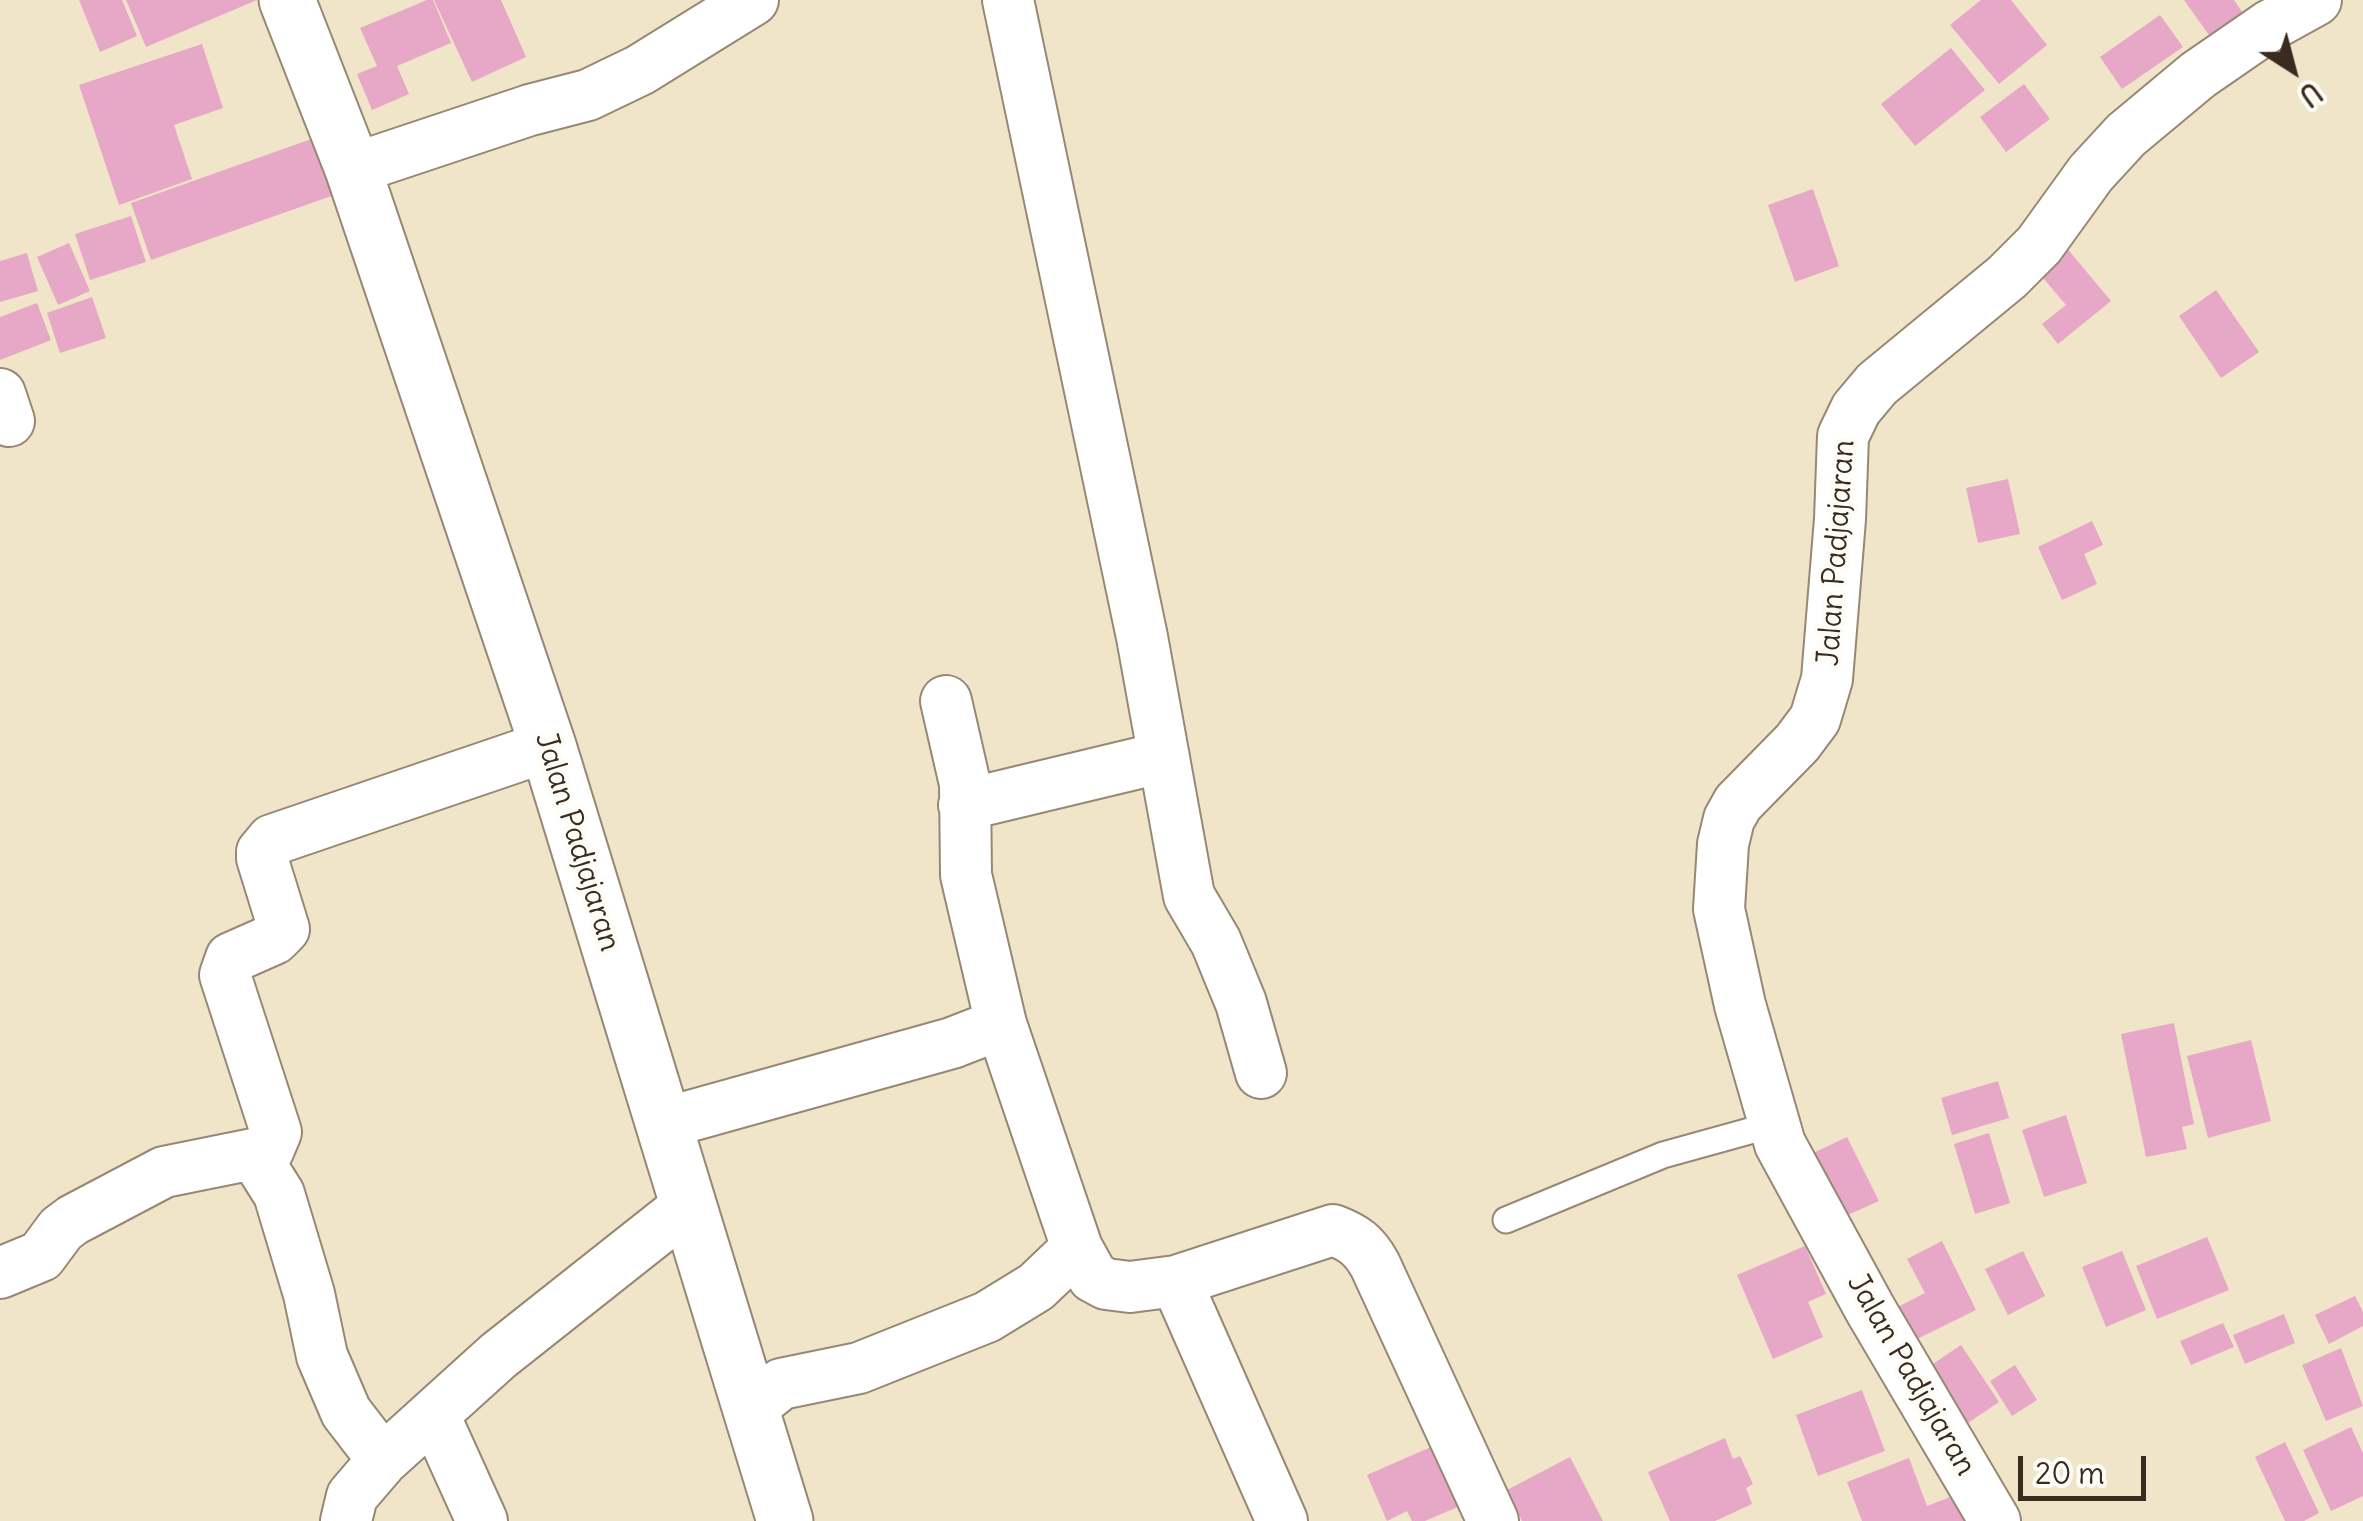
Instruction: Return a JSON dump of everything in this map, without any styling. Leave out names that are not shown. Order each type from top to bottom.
[{"type":"street","name":"Jalan Padjajaran","points":[[288,0],[353,169],[548,746],[786,1521]]},
{"type":"street","points":[[353,169],[530,110],[588,95],[640,70],[753,0]]},
{"type":"street","points":[[1008,0],[1164,757],[1189,896],[1216,942],[1241,1003],[1261,1073]]},
{"type":"street","name":"Jalan Padjajaran","points":[[1995,1521],[1861,1294],[1780,1144],[1740,1005],[1720,909],[1723,844],[1738,802],[1797,743],[1814,719],[1828,679],[1842,436],[1848,422],[1877,384],[2008,278],[2029,256],[2090,173],[2126,136],[2198,75],[2268,26],[2316,0]]},
{"type":"street","points":[[946,701],[964,784],[966,875],[1001,1024],[1078,1248],[1093,1277],[1106,1284],[1130,1287],[1176,1281],[1333,1230],[1366,1247],[1493,1521]]},
{"type":"street","points":[[0,1273],[42,1256],[61,1229],[73,1220],[164,1172],[268,1151],[276,1132],[226,968],[231,958],[274,939],[284,930],[262,858],[266,845],[548,746]]},
{"type":"street","points":[[964,806],[1164,757]]},
{"type":"street","points":[[665,1123],[952,1043],[1001,1024]]},
{"type":"street","points":[[255,1156],[279,1194],[309,1294],[322,1356],[346,1412],[383,1460]]},
{"type":"street","points":[[346,1521],[352,1496],[383,1460],[498,1356],[690,1204]]},
{"type":"street","points":[[752,1407],[780,1384],[859,1368],[987,1317],[1036,1287],[1078,1248]]},
{"type":"street","points":[[1176,1281],[1282,1521]]},
{"type":"street","points":[[434,1415],[482,1521]]},
{"type":"lane","points":[[1506,1220],[1663,1155],[1775,1124]]},
{"type":"building","points":[[79,0],[122,0],[137,36],[100,52]]},
{"type":"building","points":[[126,0],[257,0],[146,47]]},
{"type":"building","points":[[433,0],[451,43],[397,66],[409,94],[372,110],[357,74],[377,66],[360,28]]},
{"type":"building","points":[[434,0],[501,0],[526,57],[472,82]]},
{"type":"building","points":[[1981,0],[2011,0],[2047,45],[1999,84],[1950,25]]},
{"type":"building","points":[[2184,0],[2234,0],[2249,22],[2216,45]]},
{"type":"building","points":[[2160,15],[2183,47],[2122,89],[2100,57]]},
{"type":"building","points":[[202,44],[223,108],[174,125],[192,179],[119,205],[79,85]]},
{"type":"building","points":[[1951,48],[1985,90],[1915,146],[1881,104]]},
{"type":"building","points":[[2024,84],[2050,119],[2006,152],[1980,117]]},
{"type":"building","points":[[317,137],[337,194],[151,260],[131,203]]},
{"type":"building","points":[[1813,189],[1839,266],[1795,282],[1768,205]]},
{"type":"building","points":[[131,216],[146,262],[90,280],[75,234]]},
{"type":"building","points":[[2061,241],[2111,301],[2058,344],[2042,324],[2066,305],[2032,265]]},
{"type":"building","points":[[69,243],[90,291],[58,305],[37,257]]},
{"type":"building","points":[[27,253],[38,291],[0,302],[0,261]]},
{"type":"building","points":[[2216,290],[2259,352],[2221,378],[2179,316]]},
{"type":"building","points":[[92,297],[106,338],[60,353],[47,313]]},
{"type":"building","points":[[37,303],[51,340],[0,360],[0,317]]},
{"type":"building","points":[[2008,479],[2020,534],[1978,543],[1966,488]]},
{"type":"building","points":[[2092,521],[2103,545],[2084,554],[2097,584],[2062,600],[2038,547]]},
{"type":"building","points":[[2174,1023],[2194,1124],[2182,1127],[2187,1149],[2146,1157],[2121,1034]]},
{"type":"building","points":[[2251,1040],[2271,1121],[2208,1138],[2187,1056]]},
{"type":"building","points":[[1998,1081],[2009,1118],[1952,1135],[1941,1098]]},
{"type":"building","points":[[2066,1115],[2087,1183],[2044,1197],[2022,1130]]},
{"type":"building","points":[[1989,1133],[2010,1203],[1975,1214],[1954,1144]]},
{"type":"building","points":[[1847,1137],[1879,1201],[1839,1219],[1809,1155]]},
{"type":"building","points":[[2207,1237],[2229,1290],[2157,1319],[2136,1266]]},
{"type":"building","points":[[1942,1241],[1976,1310],[1911,1342],[1894,1309],[1925,1293],[1907,1259]]},
{"type":"building","points":[[1805,1246],[1826,1294],[1808,1302],[1823,1337],[1773,1359],[1737,1275]]},
{"type":"building","points":[[2023,1251],[2045,1296],[2008,1315],[1985,1269]]},
{"type":"building","points":[[2122,1251],[2146,1310],[2106,1327],[2082,1267]]},
{"type":"building","points":[[2355,1296],[2363,1312],[2363,1326],[2329,1344],[2315,1315]]},
{"type":"building","points":[[2284,1314],[2295,1343],[2245,1364],[2233,1335]]},
{"type":"building","points":[[2223,1323],[2234,1347],[2191,1365],[2180,1341]]},
{"type":"building","points":[[1961,1345],[1999,1402],[1959,1429],[1921,1372]]},
{"type":"building","points":[[2341,1348],[2363,1406],[2326,1421],[2302,1365]]},
{"type":"building","points":[[2015,1365],[2037,1400],[2012,1416],[1990,1381]]},
{"type":"building","points":[[1862,1390],[1885,1451],[1818,1476],[1796,1415]]},
{"type":"building","points":[[2351,1427],[2363,1453],[2363,1496],[2331,1511],[2303,1450]]},
{"type":"building","points":[[1725,1438],[1733,1459],[1740,1456],[1753,1484],[1746,1488],[1752,1504],[1715,1521],[1670,1521],[1648,1472]]},
{"type":"building","points":[[2285,1442],[2319,1513],[2304,1521],[2285,1521],[2255,1457]]},
{"type":"building","points":[[1440,1443],[1467,1503],[1425,1521],[1412,1521],[1407,1511],[1387,1521],[1367,1475]]},
{"type":"building","points":[[1570,1457],[1603,1521],[1522,1521],[1507,1490]]},
{"type":"building","points":[[1909,1458],[1927,1506],[1958,1494],[1969,1521],[1862,1521],[1847,1482]]}]
